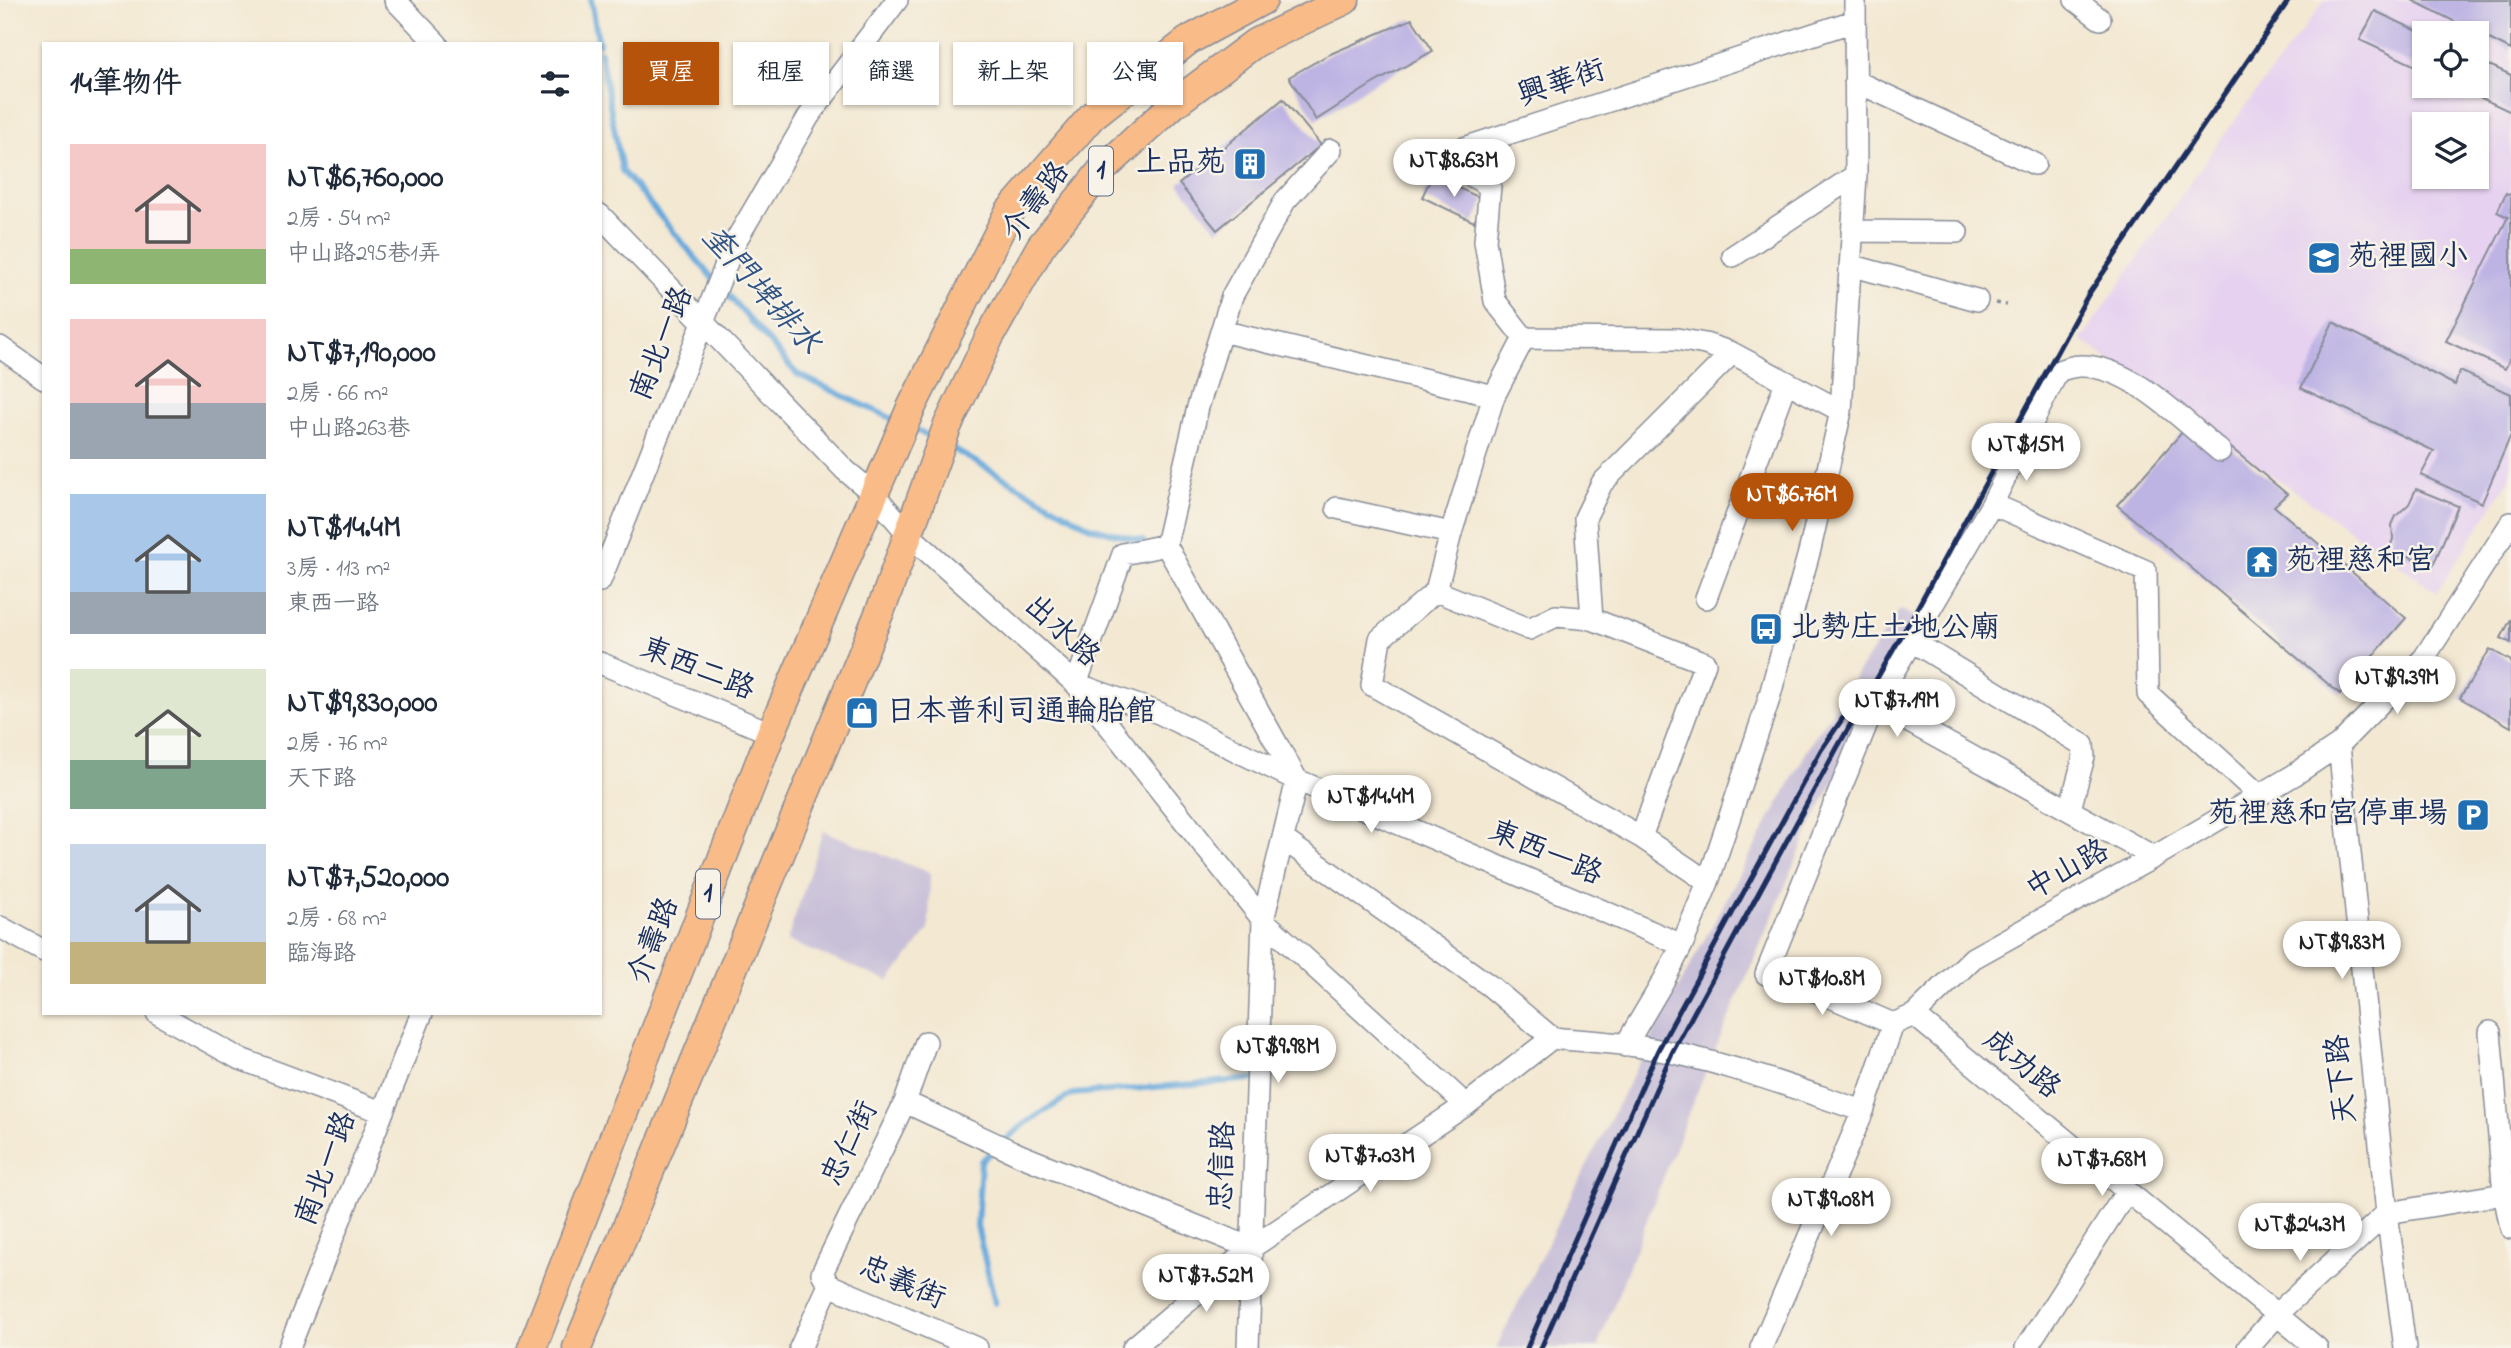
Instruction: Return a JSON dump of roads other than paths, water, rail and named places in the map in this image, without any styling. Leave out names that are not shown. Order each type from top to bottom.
[{"type":"main road","name":"介壽路","points":[[532,1348],[771,733],[911,408],[1009,212],[1092,116],[1189,40],[1263,0]]},
{"type":"main road","name":"介壽路","points":[[908,534],[947,427],[990,336],[1041,246],[1103,169],[1174,104],[1255,43],[1345,0]]},
{"type":"main road","name":"1","points":[[577,1348],[880,612],[908,534]]},
{"type":"street","points":[[395,0],[435,42]]},
{"type":"street","name":"南北一路","points":[[602,576],[735,242],[809,116],[897,0]]},
{"type":"street","points":[[2075,0],[2101,19]]},
{"type":"street","points":[[1625,1046],[1664,980],[1708,881],[1768,702],[1810,549],[1840,411],[1856,175],[1854,10]]},
{"type":"street","name":"興華街","points":[[1524,338],[1495,301],[1485,241],[1490,186],[1455,167],[1455,151],[1854,10]]},
{"type":"street","points":[[1855,81],[2035,164]]},
{"type":"street","points":[[1297,780],[1166,545],[1198,407],[1232,296],[1285,201],[1331,150]]},
{"type":"street","points":[[1733,256],[1856,175]]},
{"type":"street","name":"出水路","points":[[602,217],[708,312],[845,470],[874,494],[908,534],[1076,684],[1263,920],[1466,1105]]},
{"type":"street","points":[[1852,231],[1956,232]]},
{"type":"street","points":[[1850,265],[1977,300]]},
{"type":"street","points":[[1221,331],[1494,396]]},
{"type":"street","points":[[1708,881],[1641,837],[1372,685],[1380,639],[1436,591],[1451,533],[1494,396],[1524,338],[1677,339],[1705,344],[1732,353],[1840,411]]},
{"type":"street","points":[[0,347],[42,377]]},
{"type":"street","points":[[1592,619],[1584,518],[1602,483],[1732,353]]},
{"type":"street","points":[[1761,1348],[1863,1111],[1893,1024],[1826,995],[1766,974],[1875,703],[1992,505],[2058,371],[2078,366],[2098,368],[2135,381],[2220,451]]},
{"type":"street","points":[[1706,598],[1786,382]]},
{"type":"street","points":[[1992,505],[2146,571],[2148,694],[2259,795]]},
{"type":"street","points":[[1337,508],[1451,533]]},
{"type":"street","name":"中山路","points":[[1893,1024],[1914,1015],[1973,958],[2154,857],[2339,746],[2424,658],[2511,523]]},
{"type":"street","points":[[1076,684],[1123,554],[1166,545]]},
{"type":"street","points":[[1436,591],[1530,629],[1556,616],[1592,619],[1705,663],[1641,837]]},
{"type":"street","points":[[1910,640],[2083,745],[2084,757],[2070,809]]},
{"type":"street","name":"東西二路","points":[[602,664],[771,733]]},
{"type":"street","name":"東西一路","points":[[1076,684],[1159,713],[1297,780],[1682,944]]},
{"type":"street","points":[[1875,703],[2154,857]]},
{"type":"street","name":"天下路","points":[[2339,746],[2387,1213],[2405,1348]]},
{"type":"street","name":"忠信路","points":[[1248,1348],[1263,920],[1297,780]]},
{"type":"street","points":[[1283,839],[1490,986],[1552,1038],[1641,1046],[1723,1065],[1863,1111]]},
{"type":"street","points":[[0,927],[42,950]]},
{"type":"street","points":[[161,1015],[238,1058],[382,1112]]},
{"type":"street","name":"南北一路","points":[[289,1348],[421,1015]]},
{"type":"street","name":"成功路","points":[[1914,1015],[2317,1348]]},
{"type":"street","points":[[2490,1032],[2504,1194],[2511,1228]]},
{"type":"street","points":[[1133,1348],[1251,1248],[1466,1105],[1552,1038]]},
{"type":"street","points":[[905,1102],[926,1042]]},
{"type":"street","name":"忠仁街","points":[[829,1285],[822,1273],[905,1102],[979,1138],[1251,1248]]},
{"type":"street","points":[[2026,1348],[2127,1191]]},
{"type":"street","points":[[2248,1348],[2277,1315],[2387,1213],[2504,1194]]},
{"type":"street","name":"忠義街","points":[[800,1348],[829,1285],[978,1348]]},
{"type":"waterway","name":"奎門埤排水","points":[[591,0],[599,42]]},
{"type":"waterway","name":"奎門埤排水","points":[[602,63],[622,171],[714,280]]},
{"type":"waterway","name":"奎門埤排水","points":[[722,288],[797,374],[899,422]]},
{"type":"waterway","name":"奎門埤排水","points":[[912,428],[934,439]]},
{"type":"waterway","name":"奎門埤排水","points":[[946,445],[1090,527],[1143,541]]},
{"type":"waterway","name":"奎門埤排水","points":[[1003,1142],[1026,1123],[1072,1094],[1253,1079]]},
{"type":"waterway","name":"奎門埤排水","points":[[995,1149],[981,1161],[977,1226],[995,1303]]},
{"type":"railway","points":[[1541,1348],[1672,1053],[2088,295],[2289,0]]},
{"type":"railway","points":[[1527,1348],[1658,1050],[1821,750],[1845,715]]},
{"type":"place","name":"上品苑","points":[[1250,164]]},
{"type":"place","name":"苑裡國小","points":[[2324,258]]},
{"type":"place","name":"苑裡慈和宮","points":[[2262,562]]},
{"type":"place","name":"北勢庄土地公廟","points":[[1766,629]]},
{"type":"place","name":"日本普利司通輪胎館","points":[[862,713]]},
{"type":"place","name":"苑裡慈和宮停車場","points":[[2473,815]]}]
